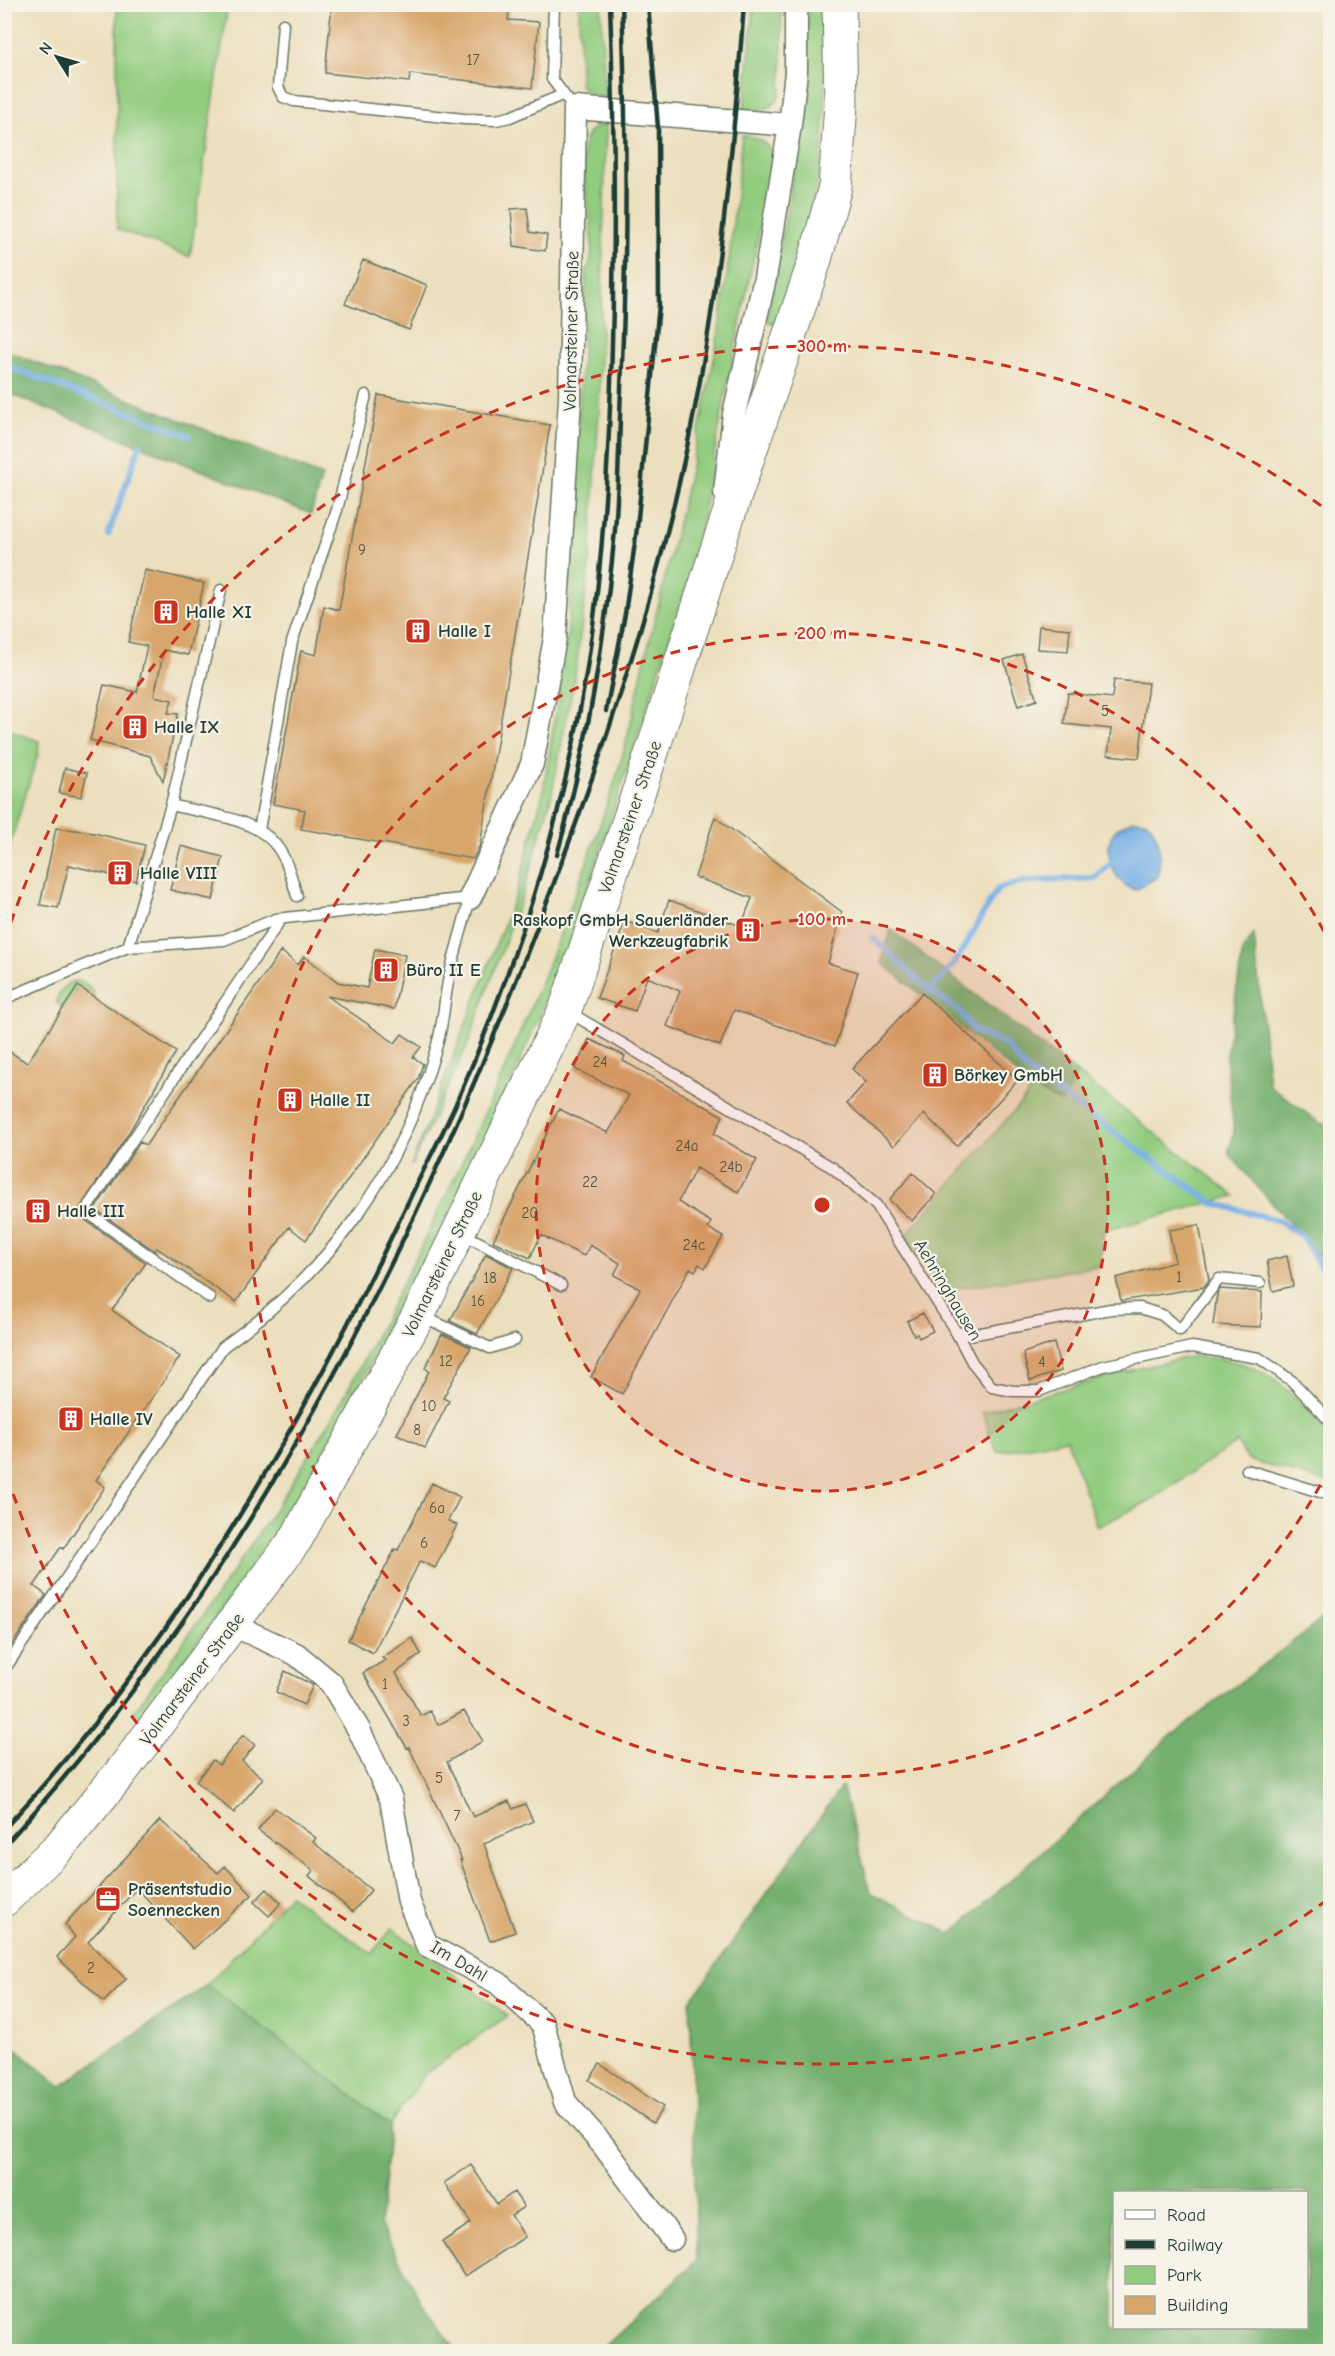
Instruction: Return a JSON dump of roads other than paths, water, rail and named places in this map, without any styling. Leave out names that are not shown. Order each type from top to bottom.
[{"type":"main road","name":"Volmarsteiner Straße","points":[[4,1900],[60,1846],[115,1780],[296,1539],[419,1314],[565,1010],[814,263],[835,187],[841,104],[839,4]]},
{"type":"street","name":"Volmarsteiner Straße","points":[[720,540],[734,414],[765,278],[790,125],[796,72],[796,4]]},
{"type":"street","points":[[569,102],[790,125]]},
{"type":"street","name":"Volmarsteiner Straße","points":[[470,898],[532,764],[555,638],[570,399],[569,102]]},
{"type":"street","name":"Im Dahl","points":[[233,1625],[296,1654],[331,1683],[359,1730],[392,1799],[409,1902],[427,1945],[498,1983],[543,2024],[565,2102],[603,2145],[672,2239]]},
{"type":"lane","points":[[283,24],[278,87],[283,97],[294,101],[464,119],[496,120],[569,102],[552,79],[554,4]]},
{"type":"lane","points":[[259,830],[292,642],[337,510],[366,395]]},
{"type":"lane","points":[[128,947],[171,806],[221,590]]},
{"type":"lane","points":[[171,806],[249,823],[259,830],[278,847],[287,864],[297,896]]},
{"type":"lane","points":[[4,999],[128,947],[224,940],[281,919],[470,898],[449,979],[438,1043],[421,1095],[387,1171],[355,1221],[307,1278],[260,1321],[224,1347],[4,1670]]},
{"type":"lane","points":[[210,1298],[85,1211],[281,919]]},
{"type":"lane","name":"Aehringhausen","points":[[565,1010],[833,1168],[876,1205],[956,1332],[972,1362],[992,1387],[1013,1391],[1039,1391],[1103,1366],[1192,1347],[1259,1358],[1292,1381],[1330,1422]]},
{"type":"lane","points":[[458,1231],[561,1285]]},
{"type":"lane","points":[[956,1332],[970,1335],[1111,1309],[1140,1308],[1162,1315],[1180,1330],[1219,1280],[1260,1282]]},
{"type":"lane","points":[[419,1314],[490,1348],[515,1340]]},
{"type":"lane","points":[[1247,1470],[1330,1495]]},
{"type":"water","points":[[1133,820],[1147,821],[1152,827],[1160,854],[1158,876],[1136,890],[1126,886],[1119,878],[1112,865],[1109,850],[1116,830]]},
{"type":"waterway","points":[[4,365],[190,436]]},
{"type":"waterway","points":[[108,535],[140,445]]},
{"type":"waterway","points":[[929,990],[940,981],[958,957],[998,889],[1021,882],[1095,878],[1112,862]]},
{"type":"waterway","points":[[872,937],[929,990],[959,1011],[973,1030],[1006,1045],[1022,1066],[1042,1081],[1213,1203],[1277,1220],[1302,1236],[1319,1265],[1330,1273]]},
{"type":"railway","points":[[4,1829],[66,1758],[125,1684],[180,1607],[232,1528],[280,1447],[370,1281],[450,1118],[494,1010],[529,911],[570,760],[593,628],[602,546],[611,382],[613,288],[614,146],[610,4]]},
{"type":"railway","points":[[557,855],[594,694],[615,530],[625,245],[622,4]]},
{"type":"railway","points":[[606,711],[625,614],[637,528],[659,305],[658,128],[648,4]]},
{"type":"railway","points":[[4,1846],[91,1745],[171,1638],[245,1528],[313,1413],[375,1296],[433,1175],[487,1053],[559,871],[601,751],[640,631],[673,509],[698,392],[716,282],[735,116],[744,4]]},
{"type":"place","name":"Halle XI","points":[[166,612]]},
{"type":"place","name":"Halle I","points":[[418,631]]},
{"type":"place","name":"Halle IX","points":[[135,727]]},
{"type":"place","name":"Halle VIII","points":[[120,873]]},
{"type":"place","name":"Raskopf GmbH Sauerländer Werkzeugfabrik","points":[[748,930]]},
{"type":"place","name":"Büro II E","points":[[386,970]]},
{"type":"place","name":"Börkey GmbH","points":[[935,1075]]},
{"type":"place","name":"Halle II","points":[[290,1100]]},
{"type":"place","name":"Halle III","points":[[38,1211]]},
{"type":"place","name":"Halle IV","points":[[71,1419]]},
{"type":"place","name":"Präsentstudio Soennecken","points":[[108,1899]]}]
